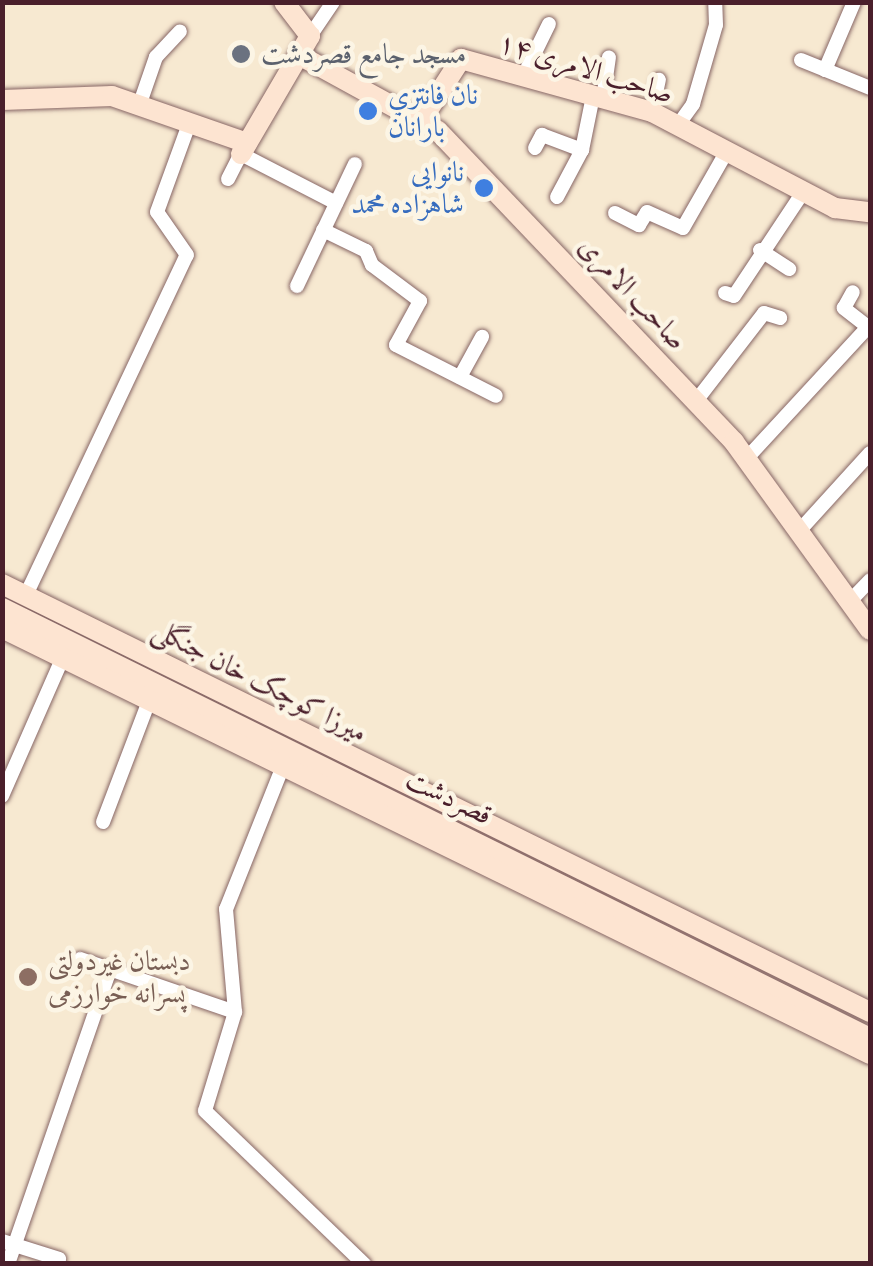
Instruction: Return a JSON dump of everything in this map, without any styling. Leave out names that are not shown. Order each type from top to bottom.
[{"type":"main road","points":[[2,100],[112,96],[244,148],[310,36],[284,2]]},
{"type":"main road","name":"صاحب الامری","points":[[298,55],[421,121],[516,210],[746,458],[870,630]]},
{"type":"main road","name":"۱۴ صاحب الامری","points":[[421,121],[461,60],[652,112],[671,129],[728,151],[835,208],[870,212]]},
{"type":"main road","name":"میرزا کوچک خان جنگلی","points":[[2,584],[446,815],[870,1012]]},
{"type":"main road","name":"قصردشت","points":[[2,608],[66,650],[283,766],[870,1054]]},
{"type":"main road","name":"قصردشت","points":[[2,628],[66,650]]},
{"type":"main road","name":"قصردشت","points":[[154,694],[446,815],[870,1038]]},
{"type":"street","points":[[310,36],[332,2]]},
{"type":"street","points":[[671,129],[693,104],[716,25],[715,2]]},
{"type":"street","points":[[824,70],[854,2]]},
{"type":"street","points":[[522,76],[549,24]]},
{"type":"street","points":[[139,106],[156,57],[180,31]]},
{"type":"street","points":[[558,196],[582,150],[609,57]]},
{"type":"street","points":[[801,60],[870,88]]},
{"type":"street","points":[[652,112],[659,80]]},
{"type":"street","points":[[26,595],[187,255],[157,212],[188,124]]},
{"type":"street","points":[[535,148],[542,135],[582,150]]},
{"type":"street","points":[[228,179],[244,148],[336,203]]},
{"type":"street","points":[[615,213],[639,225],[647,212],[684,228],[728,151]]},
{"type":"street","points":[[297,286],[355,164]]},
{"type":"street","points":[[760,250],[768,249],[803,192]]},
{"type":"street","points":[[323,230],[366,251],[372,265],[420,300],[396,344],[496,396]]},
{"type":"street","points":[[760,250],[789,269]]},
{"type":"street","points":[[725,293],[734,296],[760,250]]},
{"type":"street","points":[[746,458],[868,328],[844,308],[854,292]]},
{"type":"street","points":[[696,401],[764,313],[780,318]]},
{"type":"street","points":[[460,377],[482,337]]},
{"type":"street","points":[[800,530],[870,454]]},
{"type":"street","points":[[850,601],[870,580]]},
{"type":"street","points":[[2,796],[66,650]]},
{"type":"street","points":[[104,822],[154,694]]},
{"type":"street","points":[[283,766],[226,910],[235,1012],[205,1112],[364,1264]]},
{"type":"street","points":[[80,959],[235,1012]]},
{"type":"street","points":[[8,1264],[9,1243],[110,969]]},
{"type":"street","points":[[9,1243],[59,1258]]},
{"type":"place","name":"مسجد جامع قصردشت","points":[[241,54]]},
{"type":"place","name":"نان فانتزي بارانان","points":[[368,111]]},
{"type":"place","name":"نانوایی شاهزاده محمد","points":[[484,188]]},
{"type":"place","name":"دبستان غیردولتی پسرانه خوارزمی","points":[[28,977]]}]
